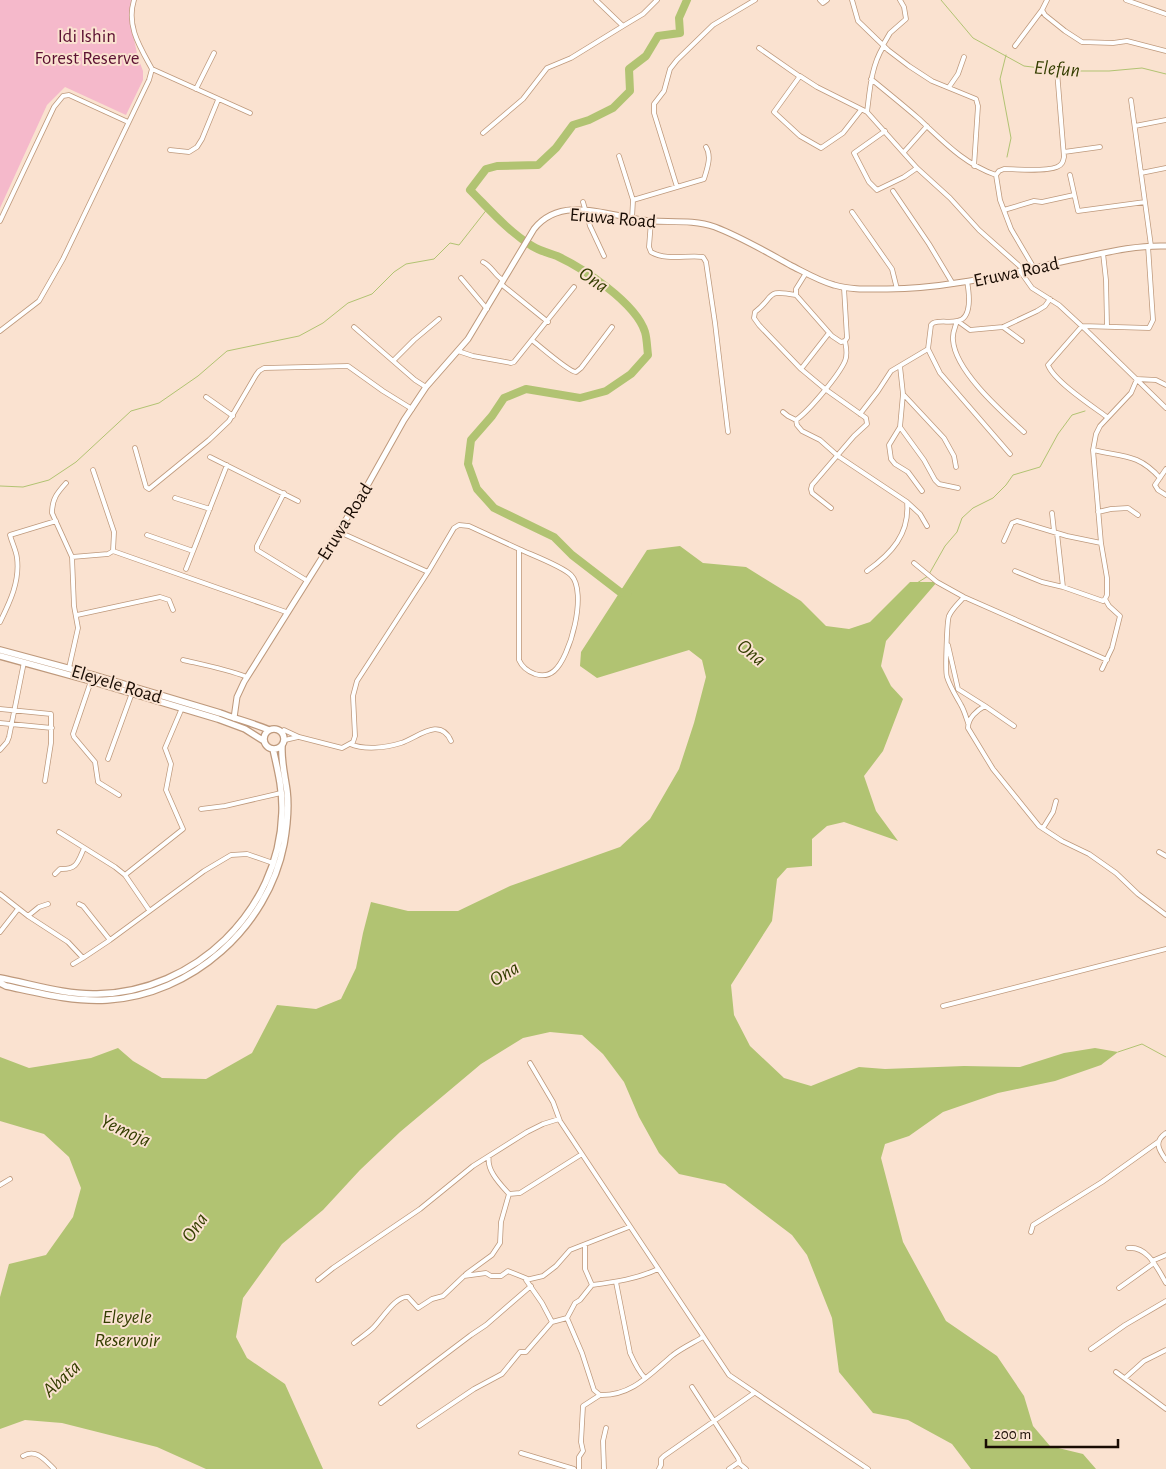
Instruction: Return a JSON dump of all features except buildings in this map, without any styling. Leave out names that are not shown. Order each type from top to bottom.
[{"type":"main road","name":"Eruwa Road","points":[[234,722],[237,697],[247,677],[306,580],[367,486],[404,420],[426,387],[468,339],[534,229],[542,221],[554,214],[586,210],[632,219],[685,222],[715,227],[831,285],[844,288],[898,289],[953,284],[1103,254],[1149,246],[1166,246]]},
{"type":"main road","name":"Eleyele Road","points":[[0,650],[69,668],[173,703],[220,713],[234,722]]},
{"type":"main road","name":"Eleyele Road","points":[[0,656],[132,693],[155,697]]},
{"type":"main road","name":"Eleyele Road","points":[[173,703],[182,708],[234,722]]},
{"type":"main road","points":[[0,983],[6,986],[68,998],[115,999],[149,992],[176,981],[203,966],[228,946],[241,932],[264,900],[273,880],[281,855],[288,813],[282,745],[284,736],[276,729],[269,730],[248,721],[234,722]]},
{"type":"main road","points":[[234,722],[264,742],[267,747],[274,750]]},
{"type":"main road","points":[[264,742],[264,736],[269,730]]},
{"type":"main road","points":[[274,750],[282,745]]},
{"type":"main road","points":[[0,978],[68,992],[98,994],[131,990],[173,977],[218,947],[236,929],[259,897],[273,863],[280,838],[282,813],[280,776],[274,750]]},
{"type":"street","points":[[134,0],[132,7],[133,32],[152,69],[250,113]]},
{"type":"street","points":[[596,0],[623,26]]},
{"type":"street","points":[[483,133],[523,99],[547,68],[584,51],[643,14],[657,0]]},
{"type":"street","points":[[677,188],[654,112],[654,104],[664,91],[672,66],[690,46],[713,26],[755,0]]},
{"type":"street","points":[[820,0],[823,3],[827,0]]},
{"type":"street","points":[[852,0],[858,21],[888,50],[924,76],[973,96],[977,102],[974,166]]},
{"type":"street","points":[[867,112],[871,79],[880,52],[890,33],[906,18],[904,7],[900,0]]},
{"type":"street","points":[[1015,46],[1042,10],[1046,0]]},
{"type":"street","points":[[1126,0],[1166,14]]},
{"type":"street","points":[[1042,10],[1082,42],[1114,43],[1126,41],[1166,51]]},
{"type":"street","points":[[759,48],[817,87],[867,112],[917,168],[1022,270],[1032,288],[1050,298],[1082,326],[1166,408]]},
{"type":"street","points":[[880,52],[888,50]]},
{"type":"street","points":[[196,89],[214,53]]},
{"type":"street","points":[[949,87],[958,74],[964,57]]},
{"type":"street","points":[[0,331],[33,306],[41,297],[63,259],[149,80],[152,69]]},
{"type":"street","points":[[996,175],[1004,169],[1046,169],[1058,167],[1063,162],[1064,152],[1057,72],[1065,73]]},
{"type":"street","points":[[799,76],[774,112],[800,136],[817,147],[826,146],[843,133],[861,110]]},
{"type":"street","points":[[871,79],[962,158],[974,166],[996,175]]},
{"type":"street","points":[[0,221],[54,107],[63,96],[73,96],[128,122]]},
{"type":"street","points":[[170,150],[190,152],[197,147],[218,100]]},
{"type":"street","points":[[1107,418],[1062,383],[1048,367],[1049,362],[1082,326],[1149,328],[1152,324],[1145,202],[1131,100]]},
{"type":"street","points":[[1135,126],[1166,120]]},
{"type":"street","points":[[904,152],[927,126]]},
{"type":"street","points":[[884,131],[854,154],[869,182],[877,190],[904,178],[917,168]]},
{"type":"street","points":[[633,200],[704,179],[709,156],[706,146]]},
{"type":"street","points":[[1064,152],[1100,147]]},
{"type":"street","points":[[619,156],[633,200],[632,219]]},
{"type":"street","points":[[1141,173],[1166,168]]},
{"type":"street","points":[[996,175],[1000,200],[1004,210],[1016,239],[1034,268]]},
{"type":"street","points":[[1070,175],[1076,209],[1080,211],[1145,202]]},
{"type":"street","points":[[893,191],[929,244],[953,284]]},
{"type":"street","points":[[1004,210],[1034,201],[1042,202],[1074,196]]},
{"type":"street","points":[[583,202],[590,226],[604,256]]},
{"type":"street","points":[[852,212],[892,269],[898,289]]},
{"type":"street","points":[[651,221],[649,247],[651,252],[656,255],[672,257],[703,257],[706,262],[728,432]]},
{"type":"street","points":[[1103,254],[1106,280],[1107,326]]},
{"type":"street","points":[[483,262],[488,264],[502,282],[548,322]]},
{"type":"street","points":[[796,295],[796,289],[806,273]]},
{"type":"street","points":[[461,278],[487,309]]},
{"type":"street","points":[[967,282],[970,299],[963,318],[958,321],[933,323],[931,325],[928,349],[940,373],[1010,454]]},
{"type":"street","points":[[458,351],[511,364],[517,360],[533,341],[574,287]]},
{"type":"street","points":[[796,420],[825,389],[845,362],[847,355],[845,341],[847,338],[844,288]]},
{"type":"street","points":[[831,508],[812,493],[810,489],[867,424],[866,418],[825,389],[801,369],[759,325],[754,316],[770,295],[781,291],[796,295],[829,333],[841,342],[845,341]]},
{"type":"street","points":[[958,321],[970,330],[1003,326],[1037,312],[1045,306],[1050,298]]},
{"type":"street","points":[[394,360],[439,319]]},
{"type":"street","points":[[958,321],[953,333],[953,341],[960,362],[992,404],[1024,432]]},
{"type":"street","points":[[533,341],[559,360],[570,371],[576,372],[612,326]]},
{"type":"street","points":[[1003,326],[1022,341]]},
{"type":"street","points":[[354,327],[415,380],[426,387]]},
{"type":"street","points":[[801,369],[829,333]]},
{"type":"street","points":[[860,414],[891,371],[928,349]]},
{"type":"street","points":[[135,448],[146,487],[150,489],[218,432],[233,416],[256,375],[262,369],[267,368],[348,366],[383,392],[412,409]]},
{"type":"street","points":[[900,366],[904,394],[900,427],[889,445],[891,459],[895,464],[908,472],[922,491]]},
{"type":"street","points":[[1136,379],[1156,380],[1166,385]]},
{"type":"street","points":[[1102,669],[1107,660],[1120,616],[1109,606],[1105,599],[1107,595],[1107,578],[1094,482],[1093,450],[1096,434],[1107,418],[1131,393],[1136,379]]},
{"type":"street","points":[[904,394],[944,438],[954,456],[956,467]]},
{"type":"street","points":[[206,398],[233,416]]},
{"type":"street","points":[[783,412],[796,420],[802,431],[820,440],[838,456],[906,502],[920,514],[927,526]]},
{"type":"street","points":[[900,427],[939,484],[958,488]]},
{"type":"street","points":[[1093,450],[1121,455],[1144,463],[1160,478]]},
{"type":"street","points":[[210,457],[298,501]]},
{"type":"street","points":[[186,569],[227,465]]},
{"type":"street","points":[[1166,469],[1156,482],[1156,487],[1166,495]]},
{"type":"street","points":[[92,470],[114,532],[113,551]]},
{"type":"street","points":[[66,483],[53,501],[52,513],[72,557],[74,606],[78,628],[69,668]]},
{"type":"street","points":[[284,493],[257,546],[257,550],[306,580]]},
{"type":"street","points":[[175,498],[210,509]]},
{"type":"street","points":[[867,571],[886,556],[901,539],[906,516],[906,502]]},
{"type":"street","points":[[1098,512],[1128,508],[1138,516]]},
{"type":"street","points":[[1052,513],[1063,587]]},
{"type":"street","points":[[0,622],[15,588],[17,576],[17,557],[10,535],[56,521]]},
{"type":"street","points":[[1004,541],[1012,523],[1018,521],[1067,536],[1101,543]]},
{"type":"street","points":[[282,733],[284,730],[299,737],[342,748],[350,744],[355,736],[353,696],[357,681],[428,572],[454,528],[459,525],[469,526],[520,550],[571,575],[577,589],[579,603],[576,620],[563,658],[554,672],[548,675],[541,675],[529,671],[521,665],[519,660],[520,550]]},
{"type":"street","points":[[337,531],[428,572]]},
{"type":"street","points":[[147,535],[193,551]]},
{"type":"street","points":[[72,557],[108,554],[113,551],[286,612]]},
{"type":"street","points":[[914,563],[937,582],[964,597],[1107,660]]},
{"type":"street","points":[[1015,571],[1042,582],[1103,601],[1105,599]]},
{"type":"street","points":[[964,597],[949,616],[946,631],[958,689],[1014,726]]},
{"type":"street","points":[[77,615],[160,598],[169,600],[173,610]]},
{"type":"street","points":[[0,608],[6,610]]},
{"type":"street","points":[[948,644],[946,677],[961,706],[968,723],[968,728],[993,769],[1043,828],[1062,841],[1089,854],[1120,876],[1138,894],[1166,914]]},
{"type":"street","points":[[183,660],[226,669],[247,677]]},
{"type":"street","points":[[0,750],[7,742],[24,662]]},
{"type":"street","points":[[91,681],[73,734],[95,762],[97,780],[120,795]]},
{"type":"street","points":[[108,759],[132,693]]},
{"type":"street","points":[[968,723],[974,714],[985,706]]},
{"type":"street","points":[[124,875],[183,829],[166,790],[171,764],[165,750],[182,708]]},
{"type":"street","points":[[0,709],[50,713],[52,743],[44,781]]},
{"type":"street","points":[[0,723],[52,728]]},
{"type":"street","points":[[350,744],[355,746],[381,747],[400,744],[422,733],[433,730],[444,732],[451,741]]},
{"type":"street","points":[[282,745],[285,740],[299,737]]},
{"type":"street","points":[[201,809],[225,806],[281,793]]},
{"type":"street","points":[[1043,828],[1053,812],[1056,801]]},
{"type":"street","points":[[59,832],[124,875],[149,910]]},
{"type":"street","points":[[55,874],[60,869],[74,867],[84,848]]},
{"type":"street","points":[[1159,852],[1166,856]]},
{"type":"street","points":[[73,964],[110,940],[204,871],[231,855],[247,854],[273,863]]},
{"type":"street","points":[[0,894],[18,909],[68,942],[83,958]]},
{"type":"street","points":[[28,916],[39,907],[48,904]]},
{"type":"street","points":[[79,904],[83,906],[110,940]]},
{"type":"street","points":[[0,932],[18,909]]},
{"type":"street","points":[[943,1006],[1166,949]]},
{"type":"street","points":[[530,1063],[553,1102],[559,1119],[629,1227],[732,1379],[868,1469]]},
{"type":"street","points":[[318,1280],[332,1268],[420,1209],[473,1166],[526,1132],[559,1119]]},
{"type":"street","points":[[1031,1232],[1032,1225],[1102,1182],[1158,1142],[1166,1133]]},
{"type":"street","points":[[1158,1142],[1166,1160]]},
{"type":"street","points":[[509,1194],[520,1193],[582,1154]]},
{"type":"street","points":[[489,1156],[490,1168],[498,1182],[509,1194]]},
{"type":"street","points":[[0,1185],[10,1179]]},
{"type":"street","points":[[354,1343],[372,1328],[398,1299],[406,1296],[418,1308],[432,1299],[443,1296],[472,1268],[492,1255],[500,1243],[501,1222],[509,1194]]},
{"type":"street","points":[[464,1276],[486,1272],[490,1276],[501,1276],[508,1271],[528,1279],[543,1276],[556,1266],[570,1250],[585,1246],[629,1227]]},
{"type":"street","points":[[585,1246],[585,1269],[592,1285]]},
{"type":"street","points":[[1128,1248],[1138,1248],[1153,1262],[1166,1283]]},
{"type":"street","points":[[1119,1288],[1153,1262],[1166,1255]]},
{"type":"street","points":[[420,1426],[474,1389],[502,1374],[520,1352],[526,1352],[552,1322],[567,1318],[575,1303],[580,1300],[592,1285],[639,1277],[658,1269]]},
{"type":"street","points":[[528,1279],[526,1280],[552,1322]]},
{"type":"street","points":[[616,1282],[630,1353],[636,1363],[637,1370],[645,1378]]},
{"type":"street","points":[[381,1403],[486,1325],[531,1286]]},
{"type":"street","points":[[1092,1349],[1125,1325],[1166,1302]]},
{"type":"street","points":[[567,1318],[582,1353],[594,1390],[600,1395]]},
{"type":"street","points":[[579,1469],[578,1456],[583,1451],[581,1442],[583,1406],[600,1395],[618,1394],[636,1385],[682,1349],[703,1337]]},
{"type":"street","points":[[1125,1378],[1144,1361],[1166,1350]]},
{"type":"street","points":[[1116,1372],[1166,1408]]},
{"type":"street","points":[[692,1387],[739,1462],[746,1469]]},
{"type":"street","points":[[659,1469],[661,1459],[664,1456],[754,1392]]},
{"type":"street","points":[[604,1469],[603,1441],[606,1428]]},
{"type":"street","points":[[23,1456],[33,1452],[39,1454],[54,1469]]},
{"type":"street","points":[[521,1453],[574,1469]]},
{"type":"street","points":[[729,1469],[739,1462]]},
{"type":"green space","name":"Idi Ishin Forest Reserve","points":[[0,0],[131,0],[129,16],[138,58],[143,71],[143,80],[126,115],[65,87],[47,105],[0,208]]},
{"type":"water","name":"Eleyele Reservoir","points":[[680,546],[703,563],[746,567],[801,601],[826,626],[849,629],[870,622],[910,582],[937,582],[886,641],[881,666],[891,686],[903,699],[883,751],[864,776],[876,811],[898,841],[844,822],[827,826],[812,839],[812,866],[787,868],[777,879],[772,921],[731,985],[734,1015],[750,1046],[784,1078],[811,1086],[859,1067],[885,1069],[964,1066],[1020,1067],[1064,1053],[1095,1048],[1118,1052],[1101,1065],[1055,1081],[998,1093],[943,1112],[909,1136],[885,1144],[881,1158],[903,1242],[946,1321],[997,1356],[1024,1396],[1033,1426],[1050,1446],[1083,1454],[1096,1469],[971,1469],[952,1444],[908,1420],[873,1413],[839,1372],[832,1318],[807,1255],[792,1235],[725,1184],[679,1174],[659,1153],[639,1117],[624,1082],[603,1054],[582,1035],[550,1032],[523,1038],[481,1064],[400,1132],[360,1170],[323,1210],[282,1244],[243,1298],[236,1337],[247,1358],[285,1384],[323,1469],[206,1469],[157,1447],[62,1423],[25,1420],[0,1429],[0,1297],[9,1264],[46,1255],[73,1217],[81,1188],[69,1157],[44,1134],[0,1121],[0,1057],[29,1068],[91,1058],[118,1048],[133,1061],[162,1078],[206,1079],[252,1053],[277,1005],[316,1009],[341,999],[356,968],[371,902],[408,911],[458,911],[510,886],[620,847],[650,819],[679,769],[706,677],[702,660],[689,650],[597,678],[580,666],[581,652],[647,550]]},
{"type":"waterway","name":"Ona","points":[[628,593],[620,592],[572,555],[554,537],[494,508],[477,489],[468,464],[471,440],[492,416],[504,398],[526,389],[580,398],[606,391],[631,374],[648,355],[645,332],[640,321],[620,298],[580,269],[523,240],[499,220],[470,190],[486,169],[497,166],[538,165],[556,148],[573,125],[589,120],[613,108],[630,91],[629,69],[646,56],[658,36],[680,33],[679,18],[687,0]]},
{"type":"waterway","name":"Elefun","points":[[941,0],[973,38],[1024,66],[1056,70]]},
{"type":"waterway","points":[[1006,55],[1000,79],[1011,138],[1007,157]]},
{"type":"waterway","name":"Elefun","points":[[1063,71],[1109,71],[1142,68],[1166,74]]},
{"type":"waterway","points":[[0,486],[23,487],[49,480],[76,462],[131,411],[159,403],[198,376],[227,351],[299,336],[323,323],[348,303],[372,294],[394,272],[406,264],[434,259],[450,243],[459,245],[488,208]]},
{"type":"waterway","points":[[917,583],[928,576],[945,546],[957,532],[962,518],[973,508],[993,498],[1013,475],[1040,467],[1058,434],[1072,415],[1085,411]]},
{"type":"waterway","points":[[1118,1052],[1142,1044],[1166,1057]]},
{"type":"water label","name":"Yemoja","points":[[126,1130]]},
{"type":"water label","name":"Abata","points":[[61,1378]]}]
